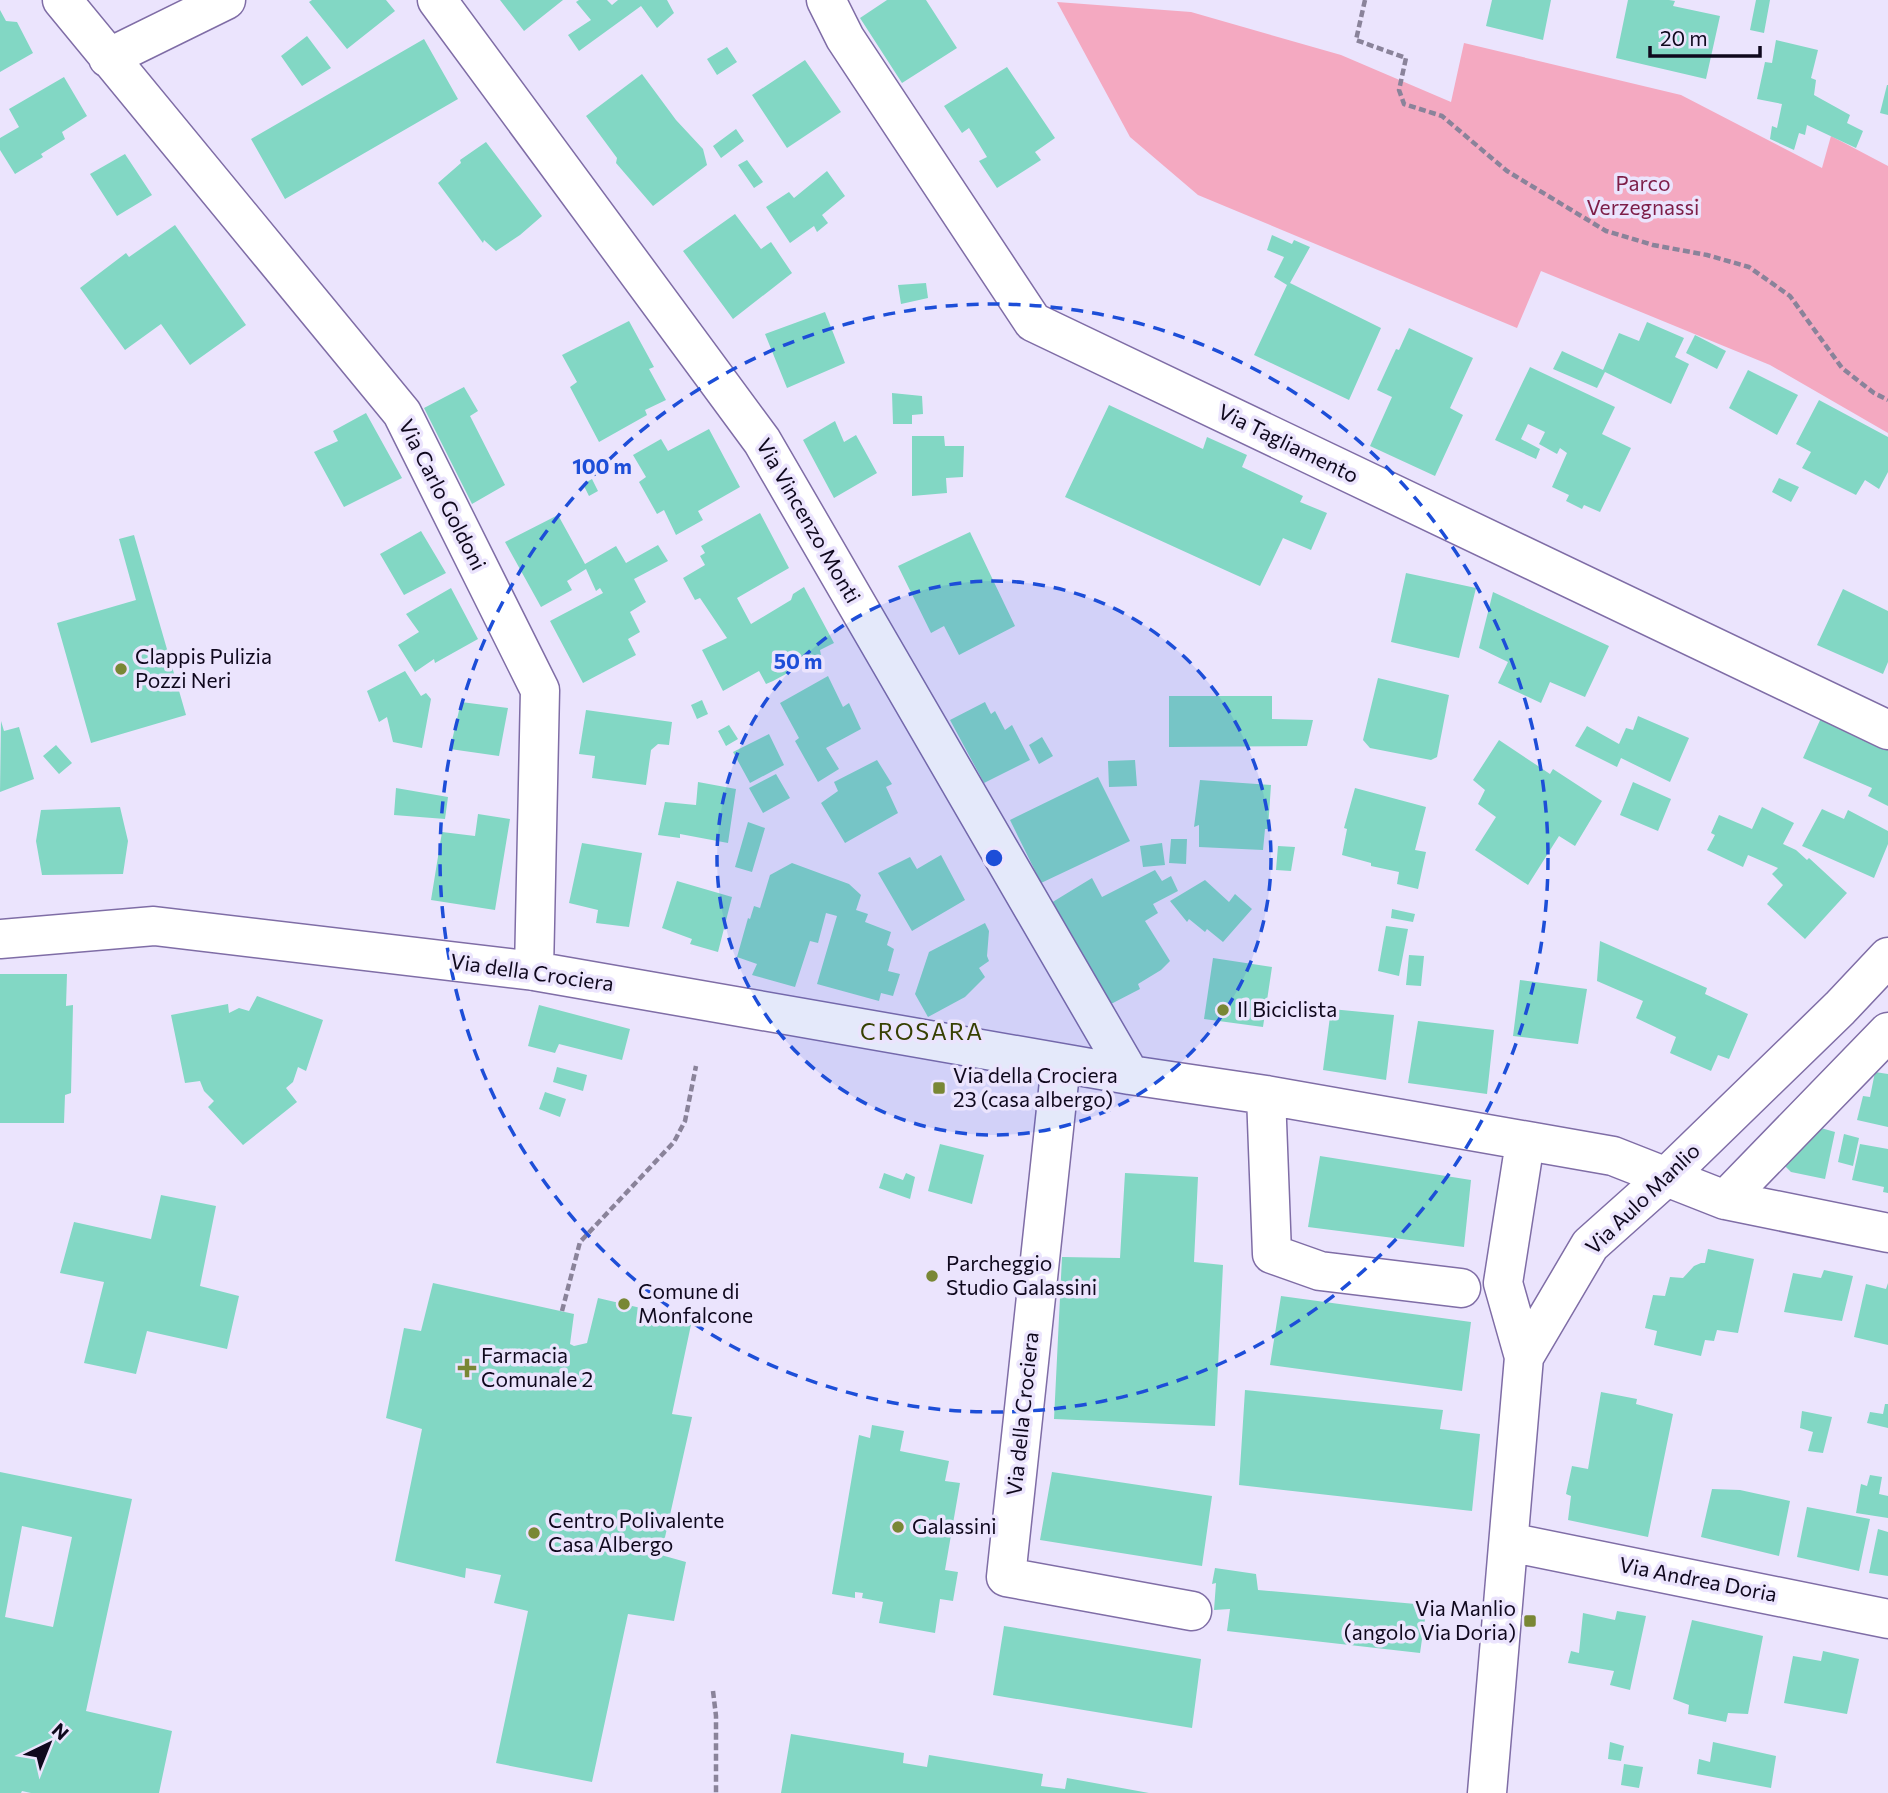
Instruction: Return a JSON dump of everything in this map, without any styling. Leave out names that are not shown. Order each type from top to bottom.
[{"type":"street","name":"Via Carlo Goldoni","points":[[62,0],[402,413],[540,690],[534,971]]},
{"type":"street","points":[[108,58],[226,0]]},
{"type":"street","name":"Via Vincenzo Monti","points":[[437,0],[762,441],[1130,1075]]},
{"type":"street","name":"Via Tagliamento","points":[[826,0],[845,38],[1033,322],[1888,730]]},
{"type":"street","name":"Via della Crociera","points":[[0,939],[154,926],[534,971],[1613,1156],[1725,1200],[1888,1233]]},
{"type":"street","name":"Via Aulo Manlio","points":[[1487,1793],[1524,1357],[1590,1245],[1665,1178],[1888,957]]},
{"type":"street","points":[[1725,1200],[1888,1032]]},
{"type":"street","name":"Via della Crociera","points":[[1061,1063],[1006,1577],[1192,1611]]},
{"type":"street","points":[[1266,1096],[1272,1254],[1320,1270],[1461,1289]]},
{"type":"street","points":[[1524,1357],[1503,1283],[1525,1142]]},
{"type":"street","name":"Via Andrea Doria","points":[[1509,1542],[1888,1619]]},
{"type":"path","points":[[1365,0],[1356,40],[1406,58],[1399,90],[1404,104],[1442,116],[1507,171],[1606,231],[1653,245],[1707,255],[1749,267],[1790,296],[1842,368],[1874,393],[1888,400]]},
{"type":"path","points":[[562,1311],[580,1242],[674,1142],[685,1121],[696,1066]]},
{"type":"path","points":[[712,1690],[716,1716],[716,1793]]},
{"type":"green space","name":"Parco Verzegnassi","points":[[1057,2],[1191,12],[1341,55],[1451,102],[1464,43],[1681,95],[1822,168],[1831,136],[1888,166],[1888,433],[1770,365],[1541,271],[1517,328],[1198,195],[1130,137]]},
{"type":"building","points":[[386,0],[395,11],[347,49],[309,2]]},
{"type":"building","points":[[500,0],[563,0],[524,31]]},
{"type":"building","points":[[607,0],[612,5],[618,0],[667,0],[674,13],[657,28],[641,6],[579,51],[568,35],[591,20],[576,2]]},
{"type":"building","points":[[887,0],[926,0],[957,48],[902,83],[860,18]]},
{"type":"building","points":[[1492,0],[1551,0],[1543,40],[1486,26]]},
{"type":"building","points":[[1628,0],[1675,1],[1673,6],[1720,16],[1706,79],[1616,58]]},
{"type":"building","points":[[1756,0],[1770,0],[1764,33],[1750,30]]},
{"type":"building","points":[[0,10],[6,21],[17,22],[33,53],[0,72]]},
{"type":"building","points":[[307,36],[331,68],[302,86],[281,56]]},
{"type":"building","points":[[424,39],[458,99],[285,199],[251,139]]},
{"type":"building","points":[[1776,40],[1818,50],[1811,78],[1816,80],[1814,95],[1850,115],[1847,123],[1863,131],[1856,148],[1807,125],[1805,135],[1799,133],[1794,150],[1770,139],[1772,126],[1777,128],[1782,104],[1757,99],[1765,62],[1772,63]]},
{"type":"building","points":[[727,47],[737,62],[717,75],[707,59]]},
{"type":"building","points":[[805,60],[841,112],[787,148],[752,95]]},
{"type":"building","points":[[1007,67],[1055,138],[1035,152],[1041,160],[997,188],[979,161],[987,157],[969,128],[962,133],[944,106]]},
{"type":"building","points":[[642,74],[676,120],[703,149],[707,165],[653,206],[616,163],[617,158],[586,116]]},
{"type":"building","points":[[64,77],[87,116],[62,132],[65,139],[41,154],[43,157],[15,174],[0,150],[0,138],[19,127],[9,109]]},
{"type":"building","points":[[1888,85],[1888,115],[1880,113]]},
{"type":"building","points":[[736,129],[744,141],[721,158],[713,146]]},
{"type":"building","points":[[486,142],[542,216],[496,251],[484,240],[483,243],[438,183],[461,163],[460,160]]},
{"type":"building","points":[[125,154],[152,195],[117,216],[90,174]]},
{"type":"building","points":[[747,160],[763,182],[754,188],[738,165]]},
{"type":"building","points":[[827,171],[845,196],[822,215],[828,223],[817,232],[814,226],[790,243],[766,207],[789,192],[794,198]]},
{"type":"building","points":[[735,214],[761,249],[771,242],[792,273],[733,319],[683,251]]},
{"type":"building","points":[[175,225],[246,325],[190,365],[161,324],[125,350],[80,288],[126,253],[129,257]]},
{"type":"building","points":[[1272,235],[1292,244],[1294,240],[1310,247],[1290,283],[1381,328],[1349,400],[1254,355],[1287,285],[1274,277],[1284,257],[1267,250]]},
{"type":"building","points":[[926,283],[928,298],[901,304],[898,285]]},
{"type":"building","points":[[825,312],[845,363],[787,388],[765,334]]},
{"type":"building","points":[[629,321],[654,367],[649,369],[666,400],[645,410],[647,415],[599,442],[570,387],[577,382],[562,355]]},
{"type":"building","points":[[1647,322],[1684,338],[1675,357],[1689,364],[1671,404],[1605,372],[1597,388],[1553,369],[1562,351],[1603,370],[1619,333],[1639,341]]},
{"type":"building","points":[[1409,328],[1473,358],[1450,408],[1463,415],[1435,476],[1370,446],[1392,397],[1377,390]]},
{"type":"building","points":[[1695,335],[1726,351],[1717,369],[1686,353]]},
{"type":"building","points":[[1530,367],[1615,407],[1602,434],[1631,448],[1600,512],[1584,505],[1582,509],[1566,501],[1569,495],[1552,487],[1567,453],[1560,448],[1557,454],[1539,444],[1545,432],[1528,424],[1521,439],[1540,449],[1536,459],[1495,440]]},
{"type":"building","points":[[1748,370],[1798,395],[1777,435],[1729,408]]},
{"type":"building","points":[[464,387],[478,411],[470,416],[505,485],[472,504],[424,408]]},
{"type":"building","points":[[892,393],[922,396],[923,414],[912,415],[912,424],[893,424]]},
{"type":"building","points":[[1819,400],[1888,437],[1888,472],[1879,489],[1865,480],[1856,495],[1802,468],[1811,452],[1796,444]]},
{"type":"building","points":[[1109,405],[1203,449],[1207,437],[1247,455],[1242,467],[1303,496],[1300,502],[1327,513],[1311,550],[1283,538],[1260,586],[1065,497]]},
{"type":"building","points":[[366,413],[402,478],[344,507],[314,452],[338,441],[333,431]]},
{"type":"building","points":[[835,421],[844,442],[856,435],[877,473],[834,498],[803,440]]},
{"type":"building","points":[[709,429],[740,487],[698,511],[703,520],[676,535],[664,510],[657,514],[639,482],[646,477],[633,455],[661,439],[668,451]]},
{"type":"building","points":[[912,436],[944,436],[945,446],[964,446],[963,477],[946,478],[947,493],[912,496]]},
{"type":"building","points":[[1779,478],[1799,487],[1791,502],[1772,492]]},
{"type":"building","points":[[592,479],[598,491],[589,496],[583,484]]},
{"type":"building","points":[[760,513],[789,568],[737,598],[751,624],[791,600],[793,594],[804,587],[834,643],[820,650],[821,655],[773,681],[766,684],[759,671],[723,691],[702,650],[727,638],[700,598],[695,600],[683,578],[705,565],[700,556],[705,553],[701,546]]},
{"type":"building","points":[[558,515],[585,564],[616,546],[626,563],[658,545],[668,561],[634,579],[646,602],[630,612],[640,632],[628,639],[636,655],[583,683],[550,621],[603,593],[600,588],[596,591],[586,569],[567,581],[572,590],[541,607],[505,542]]},
{"type":"building","points":[[421,531],[446,573],[404,595],[380,554]]},
{"type":"building","points":[[970,532],[1015,626],[959,655],[944,626],[931,633],[898,566]]},
{"type":"building","name":"Clappis Pulizia Pozzi Neri","points":[[134,535],[186,715],[91,743],[57,623],[136,600],[119,539]]},
{"type":"building","points":[[1406,573],[1476,588],[1459,658],[1391,642]]},
{"type":"building","points":[[451,588],[478,639],[435,663],[434,659],[415,672],[398,645],[419,632],[406,614]]},
{"type":"building","points":[[1843,589],[1888,611],[1888,662],[1883,674],[1817,645]]},
{"type":"building","points":[[1493,592],[1609,646],[1585,697],[1550,682],[1541,703],[1498,683],[1508,662],[1479,648]]},
{"type":"building","points":[[405,671],[421,696],[426,693],[431,699],[422,748],[393,742],[387,717],[379,722],[367,691]]},
{"type":"building","points":[[828,676],[843,707],[849,703],[861,729],[826,748],[839,769],[818,782],[795,741],[799,738],[780,703]]},
{"type":"building","points":[[1378,678],[1449,695],[1437,757],[1431,760],[1370,748],[1363,740]]},
{"type":"building","points":[[1169,696],[1272,696],[1272,719],[1313,720],[1307,746],[1169,747]]},
{"type":"building","points":[[702,700],[708,714],[697,719],[691,705]]},
{"type":"building","points":[[461,702],[508,708],[499,756],[450,749]]},
{"type":"building","points":[[985,702],[991,714],[995,711],[1005,730],[1012,725],[1030,760],[984,783],[950,720]]},
{"type":"building","points":[[586,710],[672,722],[669,745],[658,744],[651,750],[646,785],[592,778],[595,756],[579,754]]},
{"type":"building","points":[[1638,716],[1689,738],[1670,782],[1621,758],[1617,767],[1575,746],[1587,726],[1619,744],[1626,728],[1633,730]]},
{"type":"building","points":[[1821,718],[1888,749],[1888,806],[1868,796],[1872,788],[1803,758]]},
{"type":"building","points":[[1,721],[4,731],[19,727],[34,779],[0,792]]},
{"type":"building","points":[[729,725],[738,739],[726,746],[718,731]]},
{"type":"building","points":[[769,734],[784,765],[750,783],[733,752]]},
{"type":"building","points":[[1042,737],[1053,756],[1039,764],[1029,745]]},
{"type":"building","points":[[1499,740],[1550,774],[1553,769],[1602,801],[1575,846],[1559,836],[1528,885],[1475,850],[1496,817],[1478,804],[1485,790],[1473,780]]},
{"type":"building","points":[[56,745],[72,763],[59,774],[43,756]]},
{"type":"building","points":[[877,760],[892,784],[886,787],[898,813],[845,843],[821,803],[838,791],[834,782]]},
{"type":"building","points":[[1135,760],[1137,786],[1109,787],[1108,761]]},
{"type":"building","points":[[776,774],[790,798],[763,813],[749,788]]},
{"type":"building","points":[[1098,777],[1130,841],[1041,883],[1010,820]]},
{"type":"building","points":[[1200,780],[1271,785],[1268,829],[1265,829],[1263,850],[1199,847],[1199,825],[1194,827]]},
{"type":"building","points":[[698,782],[736,789],[728,843],[680,834],[680,838],[658,835],[665,802],[696,805]]},
{"type":"building","points":[[1633,782],[1671,799],[1658,831],[1620,815]]},
{"type":"building","points":[[396,788],[448,797],[445,819],[394,815]]},
{"type":"building","points":[[1355,788],[1426,807],[1415,850],[1426,852],[1418,889],[1397,884],[1399,872],[1371,866],[1371,863],[1342,855],[1347,829],[1344,828]]},
{"type":"building","points":[[120,807],[128,841],[123,874],[42,875],[36,841],[41,810]]},
{"type":"building","points":[[1762,807],[1794,823],[1783,844],[1796,850],[1807,860],[1809,858],[1847,893],[1805,939],[1767,904],[1783,885],[1772,874],[1778,868],[1748,855],[1743,867],[1707,850],[1715,835],[1711,833],[1719,815],[1752,829]]},
{"type":"building","points":[[1822,809],[1844,819],[1848,810],[1888,831],[1888,844],[1874,878],[1802,846]]},
{"type":"building","points":[[478,814],[510,819],[495,910],[431,900],[442,832],[475,836]]},
{"type":"building","points":[[748,822],[765,828],[752,872],[735,867]]},
{"type":"building","points":[[1171,839],[1187,839],[1186,864],[1169,863]]},
{"type":"building","points":[[582,843],[642,853],[629,927],[596,923],[598,910],[569,903]]},
{"type":"building","points":[[1162,843],[1165,865],[1143,867],[1140,846]]},
{"type":"building","points":[[1278,846],[1295,847],[1291,871],[1276,870]]},
{"type":"building","points":[[941,855],[965,900],[912,931],[878,873],[910,857],[917,869]]},
{"type":"building","points":[[792,863],[849,884],[861,895],[856,910],[868,914],[865,922],[891,932],[887,945],[894,949],[888,971],[900,974],[893,996],[881,993],[879,1001],[817,984],[837,916],[826,913],[818,943],[810,941],[795,987],[752,975],[757,964],[737,957],[748,918],[750,919],[754,906],[760,908],[770,875]]},
{"type":"building","points":[[1155,870],[1162,881],[1171,876],[1178,891],[1153,904],[1158,913],[1145,921],[1170,961],[1138,984],[1140,989],[1111,1004],[1051,903],[1092,878],[1102,897]]},
{"type":"building","points":[[1205,880],[1229,902],[1235,894],[1252,909],[1223,942],[1189,919],[1187,922],[1170,901]]},
{"type":"building","points":[[677,881],[732,897],[718,952],[690,944],[692,939],[662,928]]},
{"type":"building","points":[[1392,909],[1415,914],[1413,922],[1391,918]]},
{"type":"building","points":[[985,923],[989,931],[989,961],[979,968],[985,977],[965,997],[928,1017],[915,994],[929,952]]},
{"type":"building","points":[[1386,926],[1408,929],[1399,976],[1378,971]]},
{"type":"building","points":[[1600,941],[1707,988],[1705,994],[1748,1014],[1729,1059],[1718,1055],[1711,1071],[1670,1053],[1676,1037],[1636,1018],[1643,1001],[1597,981]]},
{"type":"building","points":[[1409,955],[1424,956],[1421,986],[1406,985]]},
{"type":"building","points":[[1213,958],[1272,967],[1263,1027],[1204,1019]]},
{"type":"building","points":[[0,974],[67,974],[66,1006],[73,1005],[71,1093],[65,1095],[64,1123],[0,1123]]},
{"type":"building","points":[[1520,980],[1587,989],[1578,1044],[1513,1036]]},
{"type":"building","points":[[257,996],[323,1020],[306,1071],[298,1067],[293,1082],[286,1088],[297,1102],[243,1145],[208,1107],[214,1101],[204,1091],[200,1081],[185,1083],[171,1015],[228,1004],[229,1013],[239,1008],[249,1011]]},
{"type":"building","points":[[539,1005],[630,1029],[622,1060],[559,1044],[555,1053],[528,1046]]},
{"type":"building","points":[[1331,1009],[1394,1015],[1386,1080],[1323,1070]]},
{"type":"building","points":[[1418,1021],[1494,1030],[1487,1094],[1408,1083]]},
{"type":"building","points":[[557,1067],[587,1075],[583,1091],[553,1082]]},
{"type":"building","points":[[1875,1072],[1888,1074],[1888,1127],[1857,1120],[1863,1096],[1870,1097]]},
{"type":"building","points":[[545,1092],[566,1099],[560,1117],[539,1109]]},
{"type":"building","points":[[1807,1124],[1835,1132],[1825,1179],[1791,1172],[1782,1157]]},
{"type":"building","points":[[1844,1134],[1859,1138],[1853,1166],[1838,1162]]},
{"type":"building","points":[[940,1144],[984,1155],[972,1204],[928,1191]]},
{"type":"building","points":[[1860,1144],[1888,1149],[1888,1193],[1883,1192],[1884,1187],[1852,1180]]},
{"type":"building","points":[[1320,1156],[1471,1180],[1464,1247],[1308,1227]]},
{"type":"building","points":[[884,1173],[903,1180],[906,1173],[915,1177],[910,1199],[879,1188]]},
{"type":"building","points":[[1125,1173],[1198,1177],[1194,1262],[1223,1265],[1215,1426],[1054,1419],[1062,1257],[1120,1258]]},
{"type":"building","points":[[161,1195],[216,1206],[200,1286],[239,1296],[227,1349],[147,1331],[136,1374],[84,1363],[104,1282],[60,1273],[74,1222],[151,1239]]},
{"type":"building","points":[[1708,1249],[1754,1259],[1738,1333],[1717,1330],[1714,1341],[1705,1340],[1701,1356],[1654,1345],[1657,1331],[1645,1328],[1653,1295],[1665,1296],[1670,1277],[1683,1278],[1694,1266],[1705,1263]]},
{"type":"building","points":[[1824,1270],[1853,1276],[1842,1321],[1784,1312],[1793,1273],[1821,1278]]},
{"type":"building","name":"Centro Polivalente Casa Albergo","points":[[433,1283],[574,1314],[570,1344],[574,1346],[587,1343],[598,1298],[692,1320],[672,1414],[692,1417],[661,1555],[686,1562],[674,1621],[628,1614],[592,1782],[496,1763],[528,1611],[494,1603],[501,1575],[466,1568],[465,1578],[395,1561],[422,1429],[386,1418],[404,1328],[421,1331]]},
{"type":"building","points":[[1888,1283],[1888,1345],[1854,1337],[1866,1284],[1886,1289]]},
{"type":"building","points":[[1281,1296],[1471,1322],[1462,1391],[1270,1365]]},
{"type":"building","points":[[1245,1390],[1443,1410],[1440,1429],[1480,1434],[1472,1511],[1239,1485]]},
{"type":"building","points":[[1601,1392],[1637,1399],[1636,1404],[1673,1414],[1648,1537],[1568,1520],[1571,1496],[1566,1494],[1572,1466],[1588,1469]]},
{"type":"building","points":[[1885,1404],[1888,1404],[1888,1428],[1867,1423],[1870,1412],[1883,1414]]},
{"type":"building","points":[[1802,1411],[1832,1417],[1823,1453],[1808,1451],[1813,1432],[1800,1428]]},
{"type":"building","name":"Galassini","points":[[872,1425],[904,1431],[900,1451],[949,1461],[945,1481],[960,1483],[945,1570],[958,1572],[953,1601],[940,1599],[935,1633],[879,1623],[883,1602],[862,1598],[863,1593],[855,1592],[855,1598],[832,1594],[859,1435],[870,1438]]},
{"type":"building","points":[[0,1472],[132,1499],[86,1711],[172,1731],[159,1793],[0,1793]],"holes":[[[22,1526],[72,1537],[53,1627],[5,1617]]]},
{"type":"building","points":[[1052,1472],[1212,1496],[1202,1566],[1040,1540]]},
{"type":"building","points":[[1870,1475],[1882,1477],[1879,1494],[1888,1496],[1888,1518],[1856,1513],[1861,1484],[1867,1486]]},
{"type":"building","points":[[1712,1489],[1740,1490],[1790,1501],[1779,1556],[1701,1537]]},
{"type":"building","points":[[1807,1507],[1870,1519],[1859,1571],[1797,1557]]},
{"type":"building","points":[[1878,1529],[1888,1532],[1888,1576],[1869,1573]]},
{"type":"building","points":[[1215,1568],[1256,1574],[1258,1590],[1427,1605],[1420,1653],[1227,1631],[1230,1609],[1214,1610],[1216,1583],[1212,1584]]},
{"type":"building","points":[[1617,1611],[1646,1616],[1630,1690],[1610,1685],[1614,1671],[1568,1663],[1571,1651],[1579,1653],[1583,1613],[1615,1620]]},
{"type":"building","points":[[1692,1620],[1763,1636],[1748,1714],[1728,1713],[1726,1722],[1688,1714],[1689,1705],[1673,1699]]},
{"type":"building","points":[[1004,1626],[1201,1659],[1192,1728],[993,1695]]},
{"type":"building","points":[[1823,1651],[1859,1659],[1847,1714],[1784,1703],[1793,1656],[1821,1661]]},
{"type":"building","points":[[791,1734],[904,1753],[903,1763],[927,1767],[929,1755],[1043,1774],[1041,1786],[1065,1789],[1067,1778],[1149,1793],[781,1793]]},
{"type":"building","points":[[1610,1742],[1624,1746],[1621,1761],[1608,1759]]},
{"type":"building","points":[[1713,1742],[1776,1756],[1771,1788],[1697,1774],[1699,1759],[1710,1762]]},
{"type":"building","points":[[1624,1764],[1643,1767],[1639,1788],[1621,1785]]},
{"type":"place","name":"Clappis Pulizia Pozzi Neri","points":[[121,669]]},
{"type":"place","name":"Il Biciclista","points":[[1223,1010]]},
{"type":"place","name":"Via della Crociera 23 (casa albergo)","points":[[939,1088]]},
{"type":"place","name":"Parcheggio Studio Galassini","points":[[932,1276]]},
{"type":"place","name":"Comune di Monfalcone","points":[[624,1304]]},
{"type":"place","name":"Farmacia Comunale 2","points":[[467,1368]]},
{"type":"place","name":"Galassini","points":[[898,1527]]},
{"type":"place","name":"Centro Polivalente Casa Albergo","points":[[534,1533]]},
{"type":"place","name":"Via Manlio (angolo Via Doria)","points":[[1530,1621]]},
{"type":"district","name":"CROSARA","points":[[922,1032]]}]
